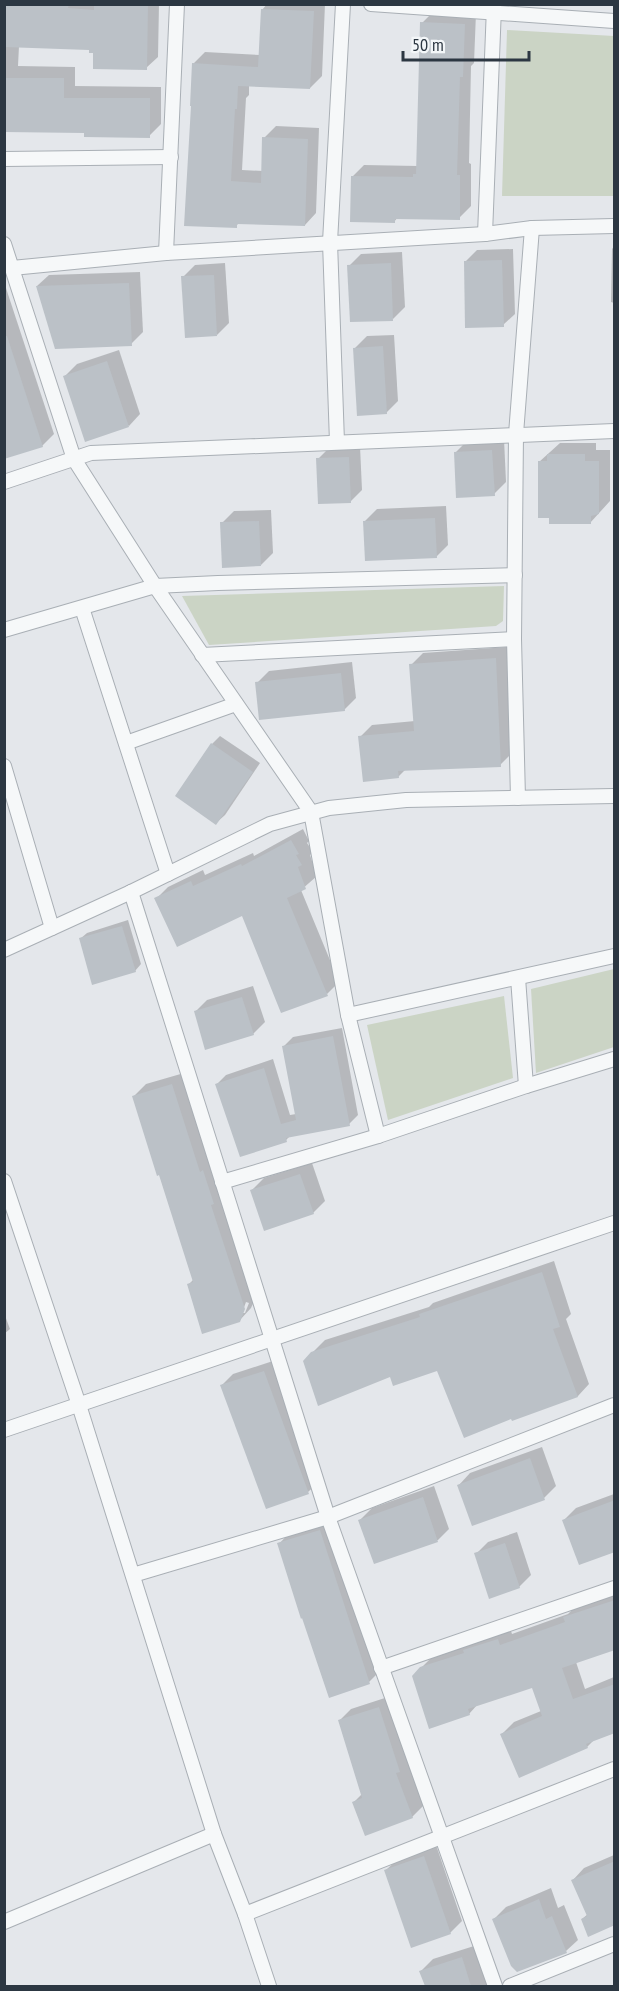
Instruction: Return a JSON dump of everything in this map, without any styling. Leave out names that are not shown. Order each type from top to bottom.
[{"type":"street","points":[[166,253],[177,4]]},
{"type":"street","points":[[337,442],[330,242],[343,4]]},
{"type":"street","points":[[371,4],[494,9],[615,21]]},
{"type":"street","points":[[485,234],[494,9]]},
{"type":"street","points":[[4,159],[171,157]]},
{"type":"street","points":[[12,268],[166,253],[485,234],[532,228],[615,226]]},
{"type":"street","points":[[518,798],[514,639],[516,434],[532,228]]},
{"type":"street","points":[[4,244],[74,459],[155,586],[311,812],[348,1015],[378,1136]]},
{"type":"street","points":[[4,482],[91,453],[615,431]]},
{"type":"street","points":[[4,630],[155,586],[218,582],[515,575]]},
{"type":"street","points":[[82,608],[168,874]]},
{"type":"street","points":[[202,655],[514,639]]},
{"type":"street","points":[[126,743],[236,704]]},
{"type":"street","points":[[4,766],[52,928]]},
{"type":"street","points":[[4,950],[131,892],[270,824],[311,812],[406,800],[615,796]]},
{"type":"street","points":[[131,892],[328,1517],[495,1986]]},
{"type":"street","points":[[348,1015],[615,956]]},
{"type":"street","points":[[518,978],[526,1086]]},
{"type":"street","points":[[222,1182],[378,1136],[526,1086],[615,1059]]},
{"type":"street","points":[[4,1181],[79,1405],[214,1834],[245,1914],[269,1986]]},
{"type":"street","points":[[4,1430],[615,1223]]},
{"type":"street","points":[[133,1575],[328,1517],[615,1405]]},
{"type":"street","points":[[381,1668],[615,1588]]},
{"type":"street","points":[[245,1914],[615,1769]]},
{"type":"street","points":[[4,1922],[214,1834]]},
{"type":"street","points":[[510,1986],[615,1944]]},
{"type":"green space","points":[[507,30],[614,36],[614,196],[502,196]]},
{"type":"green space","points":[[504,586],[503,621],[496,626],[209,645],[182,596]]},
{"type":"green space","points":[[614,969],[614,1047],[536,1073],[531,989]]},
{"type":"green space","points":[[504,996],[513,1078],[388,1120],[367,1025]]},
{"type":"building","points":[[4,4],[69,4],[68,8],[94,10],[94,4],[148,4],[147,70],[93,69],[93,53],[89,53],[89,50],[4,47]]},
{"type":"building","points":[[261,9],[314,11],[310,89],[238,86],[231,181],[261,183],[262,137],[308,139],[305,226],[237,224],[237,228],[184,226],[192,63],[258,67]]},
{"type":"building","points":[[420,22],[465,24],[463,77],[460,77],[457,175],[460,175],[460,220],[395,219],[395,223],[350,222],[351,176],[413,177],[413,174],[416,174]]},
{"type":"building","points":[[4,78],[64,78],[64,98],[150,98],[150,138],[84,137],[84,133],[4,132]]},
{"type":"building","points":[[502,260],[504,327],[465,328],[464,261]]},
{"type":"building","points":[[391,263],[393,321],[350,322],[347,265]]},
{"type":"building","points":[[214,275],[217,336],[185,338],[181,276]]},
{"type":"building","points":[[129,283],[132,346],[55,349],[36,286]]},
{"type":"building","points":[[4,336],[7,336],[43,447],[4,459]]},
{"type":"building","points":[[383,346],[387,414],[357,416],[353,348]]},
{"type":"building","points":[[107,361],[129,427],[85,442],[63,376]]},
{"type":"building","points":[[492,450],[495,496],[456,498],[454,452]]},
{"type":"building","points":[[547,454],[585,454],[585,461],[599,461],[599,514],[591,516],[591,524],[549,524],[549,518],[538,518],[538,461],[547,461]]},
{"type":"building","points":[[349,457],[351,503],[318,504],[316,458]]},
{"type":"building","points":[[435,518],[437,558],[365,561],[363,521]]},
{"type":"building","points":[[259,521],[261,566],[222,568],[220,522]]},
{"type":"building","points":[[496,658],[501,767],[398,771],[399,778],[363,782],[358,736],[414,731],[409,664]]},
{"type":"building","points":[[341,673],[345,711],[259,720],[255,682]]},
{"type":"building","points":[[211,743],[253,772],[216,825],[175,796]]},
{"type":"building","points":[[291,840],[299,854],[296,855],[302,865],[298,867],[306,889],[287,898],[328,996],[281,1013],[242,916],[177,947],[154,898],[191,881],[193,886],[241,864],[242,866]]},
{"type":"building","points":[[122,926],[136,972],[92,985],[79,938]]},
{"type":"building","points":[[242,997],[254,1035],[205,1050],[194,1011]]},
{"type":"building","points":[[333,1036],[350,1126],[286,1138],[287,1142],[240,1157],[215,1084],[264,1068],[281,1124],[296,1120],[282,1046]]},
{"type":"building","points":[[172,1084],[200,1172],[203,1170],[214,1204],[211,1205],[245,1309],[240,1322],[202,1334],[187,1284],[193,1282],[132,1096]]},
{"type":"building","points":[[300,1174],[314,1214],[264,1231],[250,1190]]},
{"type":"building","points":[[542,1272],[560,1327],[553,1329],[578,1397],[512,1421],[511,1419],[464,1438],[437,1371],[393,1386],[390,1377],[318,1406],[303,1361],[311,1352],[420,1317],[419,1314]]},
{"type":"building","points":[[264,1371],[309,1494],[266,1509],[220,1385]]},
{"type":"building","points":[[530,1458],[545,1500],[472,1526],[457,1485]]},
{"type":"building","points":[[423,1497],[438,1542],[374,1564],[358,1520]]},
{"type":"building","points":[[615,1500],[615,1552],[579,1565],[562,1520]]},
{"type":"building","points":[[320,1530],[370,1684],[329,1698],[277,1543]]},
{"type":"building","points":[[505,1543],[520,1588],[489,1599],[474,1553]]},
{"type":"building","points":[[615,1600],[615,1650],[562,1668],[573,1699],[615,1684],[615,1733],[586,1744],[588,1748],[519,1778],[500,1734],[542,1716],[532,1688],[468,1709],[470,1715],[429,1729],[412,1676],[420,1667],[498,1639],[500,1645],[565,1622],[563,1617]]},
{"type":"building","points":[[379,1707],[400,1772],[396,1773],[413,1818],[365,1836],[352,1802],[362,1798],[338,1720]]},
{"type":"building","points":[[424,1856],[451,1934],[411,1948],[384,1870]]},
{"type":"building","points":[[615,1861],[615,1925],[588,1937],[581,1919],[587,1916],[571,1880]]},
{"type":"building","points":[[539,1899],[546,1919],[552,1916],[567,1953],[517,1972],[511,1966],[492,1919]]},
{"type":"building","points":[[462,1957],[471,1986],[425,1986],[419,1971]]}]
